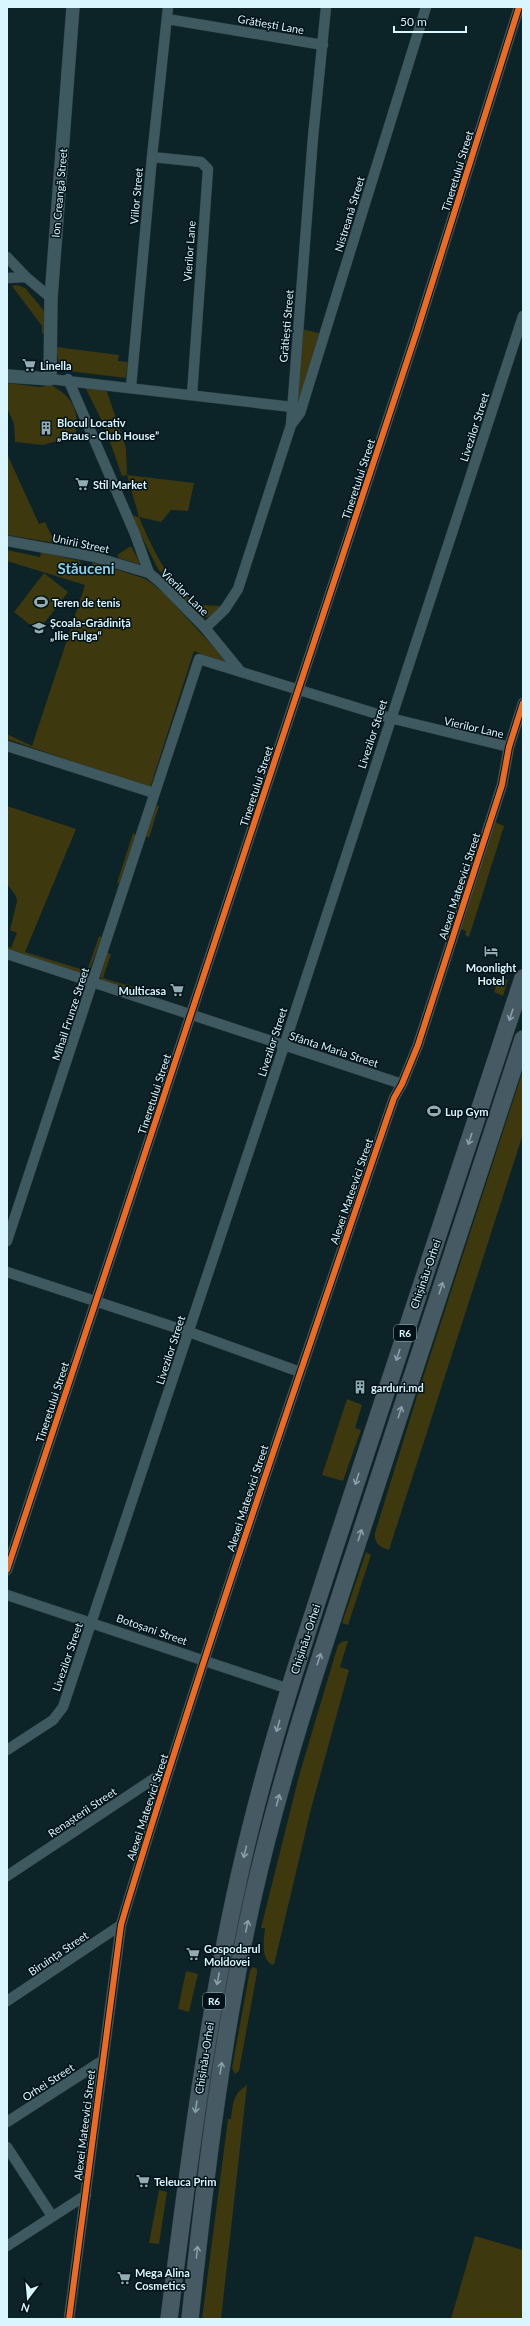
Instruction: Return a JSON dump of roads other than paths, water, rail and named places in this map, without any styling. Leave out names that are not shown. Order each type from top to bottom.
[{"type":"highway","name":"Chișinău-Orhei","points":[[169,2319],[197,2104],[218,1978],[239,1876],[264,1777],[289,1689],[523,978]]},
{"type":"highway","name":"Chișinău-Orhei","points":[[190,2319],[206,2174],[224,2049],[254,1897],[269,1835],[307,1696],[523,1038]]},
{"type":"street","name":"Ion Creangă Street","points":[[50,379],[51,298],[73,7]]},
{"type":"street","name":"Viilor Street","points":[[131,387],[152,157],[168,19],[168,7]]},
{"type":"street","name":"Grătiești Street","points":[[205,628],[225,609],[238,589],[291,425],[313,137],[326,7]]},
{"type":"street","name":"Nistreană Street","points":[[291,425],[300,413],[426,7]]},
{"type":"street","name":"Tineretului Street","points":[[7,1570],[417,331],[519,7]]},
{"type":"street","name":"Grătiești Lane","points":[[168,19],[323,45]]},
{"type":"street","name":"Vierilor Lane","points":[[152,157],[200,162],[208,169],[192,395]]},
{"type":"street","points":[[7,257],[26,277],[51,298]]},
{"type":"street","points":[[7,278],[26,277]]},
{"type":"street","name":"Livezilor Street","points":[[7,1750],[59,1715],[63,1707],[284,1046],[390,718],[523,316]]},
{"type":"street","points":[[7,376],[68,379],[292,407]]},
{"type":"street","name":"Vierilor Lane","points":[[68,379],[135,534],[149,574],[161,583],[205,628],[241,672],[390,718],[509,747]]},
{"type":"street","name":"Unirii Street","points":[[7,541],[95,557],[149,574]]},
{"type":"street","name":"Mihail Frunze Street","points":[[7,1241],[199,658],[241,672]]},
{"type":"street","name":"Alexei Mateevici Street","points":[[69,2319],[102,2061],[122,1925],[204,1660],[300,1372],[394,1098],[402,1084],[418,1045],[502,785],[509,747],[523,704]]},
{"type":"street","points":[[7,746],[154,794]]},
{"type":"street","name":"Sfânta Maria Street","points":[[7,954],[402,1084]]},
{"type":"street","points":[[7,1272],[189,1332],[300,1372]]},
{"type":"street","name":"Botoșani Street","points":[[7,1595],[92,1621],[289,1689]]},
{"type":"street","name":"Renașterii Street","points":[[7,1876],[170,1768]]},
{"type":"street","name":"Biruința Street","points":[[7,2001],[122,1925]]},
{"type":"street","name":"Orhei Street","points":[[7,2122],[102,2061]]},
{"type":"street","points":[[7,2147],[52,2216]]},
{"type":"street","points":[[7,2246],[86,2195]]},
{"type":"place","name":"Linella","points":[[29,365]]},
{"type":"place","name":"Blocul Locativ „Braus - Club House”","points":[[46,428]]},
{"type":"place","name":"Stil Market","points":[[82,484]]},
{"type":"place","name":"Teren de tenis","points":[[41,602]]},
{"type":"place","name":"Școala-Grădiniță „Ilie Fulga“","points":[[39,628]]},
{"type":"place","name":"Moonlight Hotel","points":[[491,951]]},
{"type":"place","name":"Multicasa","points":[[177,990]]},
{"type":"place","name":"Lup Gym","points":[[434,1111]]},
{"type":"place","name":"garduri.md","points":[[360,1387]]},
{"type":"place","name":"Gospodarul Moldovei","points":[[193,1954]]},
{"type":"place","name":"Teleuca Prim","points":[[143,2181]]},
{"type":"place","name":"Mega Alina Cosmetics","points":[[124,2278]]},
{"type":"district","name":"Stăuceni","points":[[86,568]]}]
